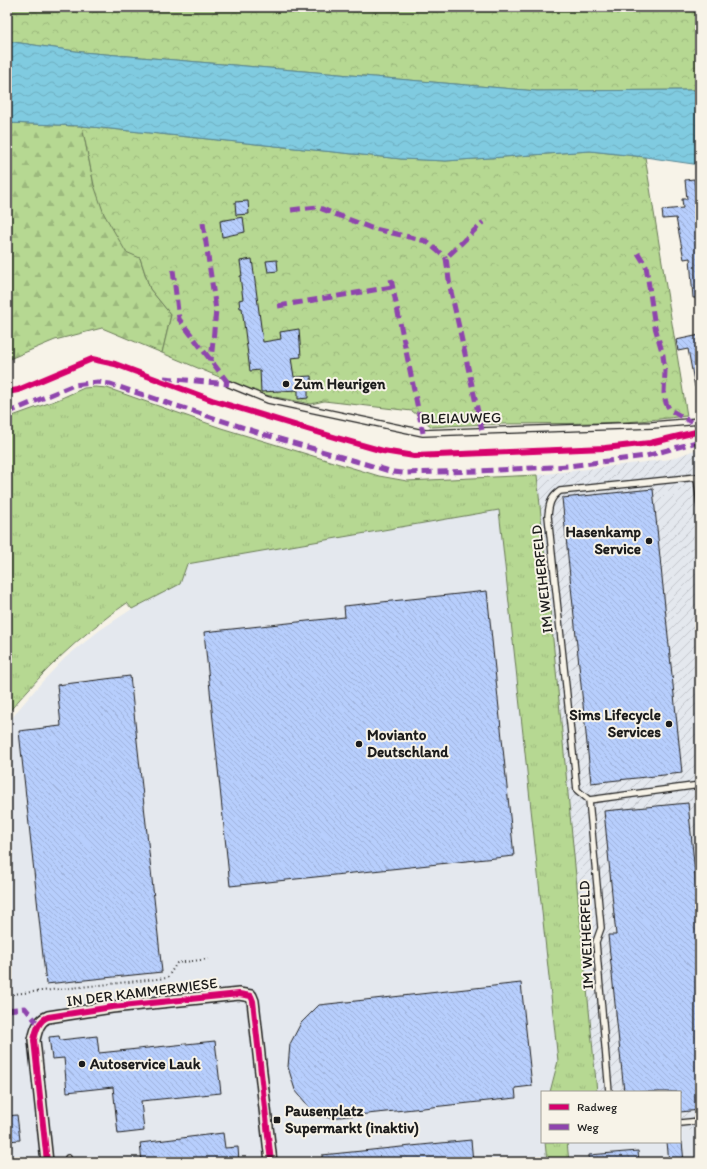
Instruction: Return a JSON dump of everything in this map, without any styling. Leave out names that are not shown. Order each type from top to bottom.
[{"type":"street","name":"IN DER KAMMERWIESE","points":[[47,1162],[34,1040],[39,1025],[44,1019],[48,1017],[112,1007],[240,994],[251,996],[253,1001],[271,1162]]},
{"type":"lane","name":"BLEIAUWEG","points":[[229,384],[268,400],[423,433],[652,425],[700,421]]},
{"type":"lane","name":"IM WEIHERFELD","points":[[609,1091],[596,942],[601,928],[589,800],[576,790],[548,516],[549,502],[553,495],[560,491],[699,477],[700,506]]},
{"type":"lane","points":[[589,800],[700,785]]},
{"type":"lane","points":[[681,1123],[700,1121]]},
{"type":"path","points":[[13,994],[167,978],[177,963],[208,959]]},
{"type":"shaded area","points":[[700,448],[700,1129],[681,1132],[681,1091],[597,1091],[537,475],[671,459]]},
{"type":"shaded area","points":[[499,510],[558,1061],[550,1091],[541,1091],[541,1143],[545,1143],[547,1162],[7,1162],[7,725],[41,683],[65,658],[100,630],[132,609],[180,584],[187,564]]},
{"type":"shaded area","points":[[700,1129],[700,1162],[569,1162],[567,1143],[681,1143],[681,1132]]},
{"type":"green space","points":[[7,7],[700,7],[700,90],[537,91],[82,52],[7,41]]},
{"type":"green space","points":[[7,123],[82,126],[94,185],[140,258],[150,289],[171,315],[162,353],[102,328],[55,340],[7,360]]},
{"type":"green space","points":[[82,126],[401,159],[446,161],[590,151],[645,157],[687,416],[624,422],[432,427],[412,411],[324,401],[311,404],[260,394],[162,353],[171,315],[150,289],[140,258],[126,252],[104,214],[94,185]]},
{"type":"green space","points":[[84,388],[107,388],[221,428],[379,476],[407,481],[537,475],[597,1091],[550,1091],[558,1061],[499,510],[187,564],[180,584],[132,609],[127,603],[93,628],[48,668],[7,714],[7,418],[57,400]]},
{"type":"green space","points":[[545,1143],[567,1143],[569,1162],[547,1162]]},
{"type":"water","points":[[7,41],[82,52],[537,91],[700,90],[700,165],[590,151],[446,161],[401,159],[82,126],[7,123]]},
{"type":"building","points":[[694,179],[697,206],[700,205],[700,215],[697,215],[700,229],[700,298],[693,298],[690,258],[684,259],[676,218],[663,219],[662,210],[683,208],[682,199],[687,199],[685,180]]},
{"type":"building","points":[[248,201],[249,214],[236,215],[235,202]]},
{"type":"building","points":[[243,217],[245,232],[222,237],[220,221]]},
{"type":"building","points":[[252,259],[263,342],[281,339],[280,332],[299,329],[301,357],[291,358],[294,377],[311,376],[312,389],[308,390],[308,398],[298,399],[298,390],[261,392],[260,370],[250,371],[242,308],[240,308],[239,300],[243,299],[240,261]]},
{"type":"building","points":[[277,260],[278,271],[268,272],[266,261]]},
{"type":"building","points":[[700,335],[700,386],[695,387],[688,349],[678,351],[676,340]]},
{"type":"building","points":[[653,489],[682,773],[591,783],[562,498]]},
{"type":"building","name":"Movianto Deutschland","points":[[487,591],[514,856],[230,886],[204,632],[345,617],[344,606]]},
{"type":"building","points":[[130,676],[162,972],[46,984],[19,731],[61,726],[57,685]]},
{"type":"building","points":[[688,803],[700,923],[700,1110],[681,1112],[681,1091],[624,1091],[608,935],[616,935],[604,811]]},
{"type":"building","points":[[521,983],[532,1086],[515,1088],[516,1098],[330,1118],[321,1116],[310,1108],[295,1090],[288,1067],[290,1044],[301,1023],[319,1005]]},
{"type":"building","points":[[59,1036],[60,1040],[97,1036],[99,1053],[215,1041],[221,1093],[141,1101],[144,1131],[118,1134],[113,1087],[67,1092],[64,1058],[52,1059],[49,1037]]},
{"type":"building","points":[[17,1115],[20,1140],[7,1141],[7,1116]]},
{"type":"building","points":[[223,1133],[225,1148],[238,1147],[239,1162],[142,1162],[140,1143]]},
{"type":"building","points":[[471,1140],[473,1162],[322,1162],[322,1155]]},
{"type":"building","points":[[682,1142],[684,1162],[669,1162],[667,1143]]},
{"type":"building","points":[[638,1151],[639,1162],[589,1162],[589,1155]]},
{"type":"marked path","points":[[291,210],[317,207],[371,228],[426,241],[446,258]]},
{"type":"marked path","points":[[482,430],[450,287],[446,258],[483,222]]},
{"type":"marked path","points":[[203,223],[216,310],[211,361]]},
{"type":"marked path","points":[[638,253],[646,266],[655,327],[663,355],[665,371],[664,393],[666,403],[670,410],[691,422]]},
{"type":"marked path","points":[[173,270],[179,319],[229,384]]},
{"type":"marked path","points":[[391,279],[423,433]]},
{"type":"marked path","points":[[278,306],[392,287]]},
{"type":"marked path","points":[[164,378],[229,384]]},
{"type":"marked path","points":[[7,413],[74,385],[98,382],[110,384],[266,435],[393,472],[403,473],[569,466],[646,456],[700,441]]},
{"type":"marked path","points":[[7,1010],[25,1008],[39,1025]]},
{"type":"cycle path","points":[[7,392],[18,390],[92,359],[115,364],[212,400],[337,438],[383,451],[414,456],[605,448],[650,443],[700,431]]},
{"type":"cycle path","points":[[47,1162],[34,1040],[42,1021],[48,1017],[112,1007],[239,994],[251,996],[253,1001],[271,1162]]},
{"type":"place","name":"Zum Heurigen","points":[[286,384]]},
{"type":"place","name":"Hasenkamp Service","points":[[649,541]]},
{"type":"place","name":"Sims Lifecycle Services","points":[[669,724]]},
{"type":"place","name":"Movianto Deutschland","points":[[359,744]]},
{"type":"place","name":"Autoservice Lauk","points":[[82,1064]]},
{"type":"place","name":"Pausenplatz Supermarkt (inaktiv)","points":[[277,1120]]}]
